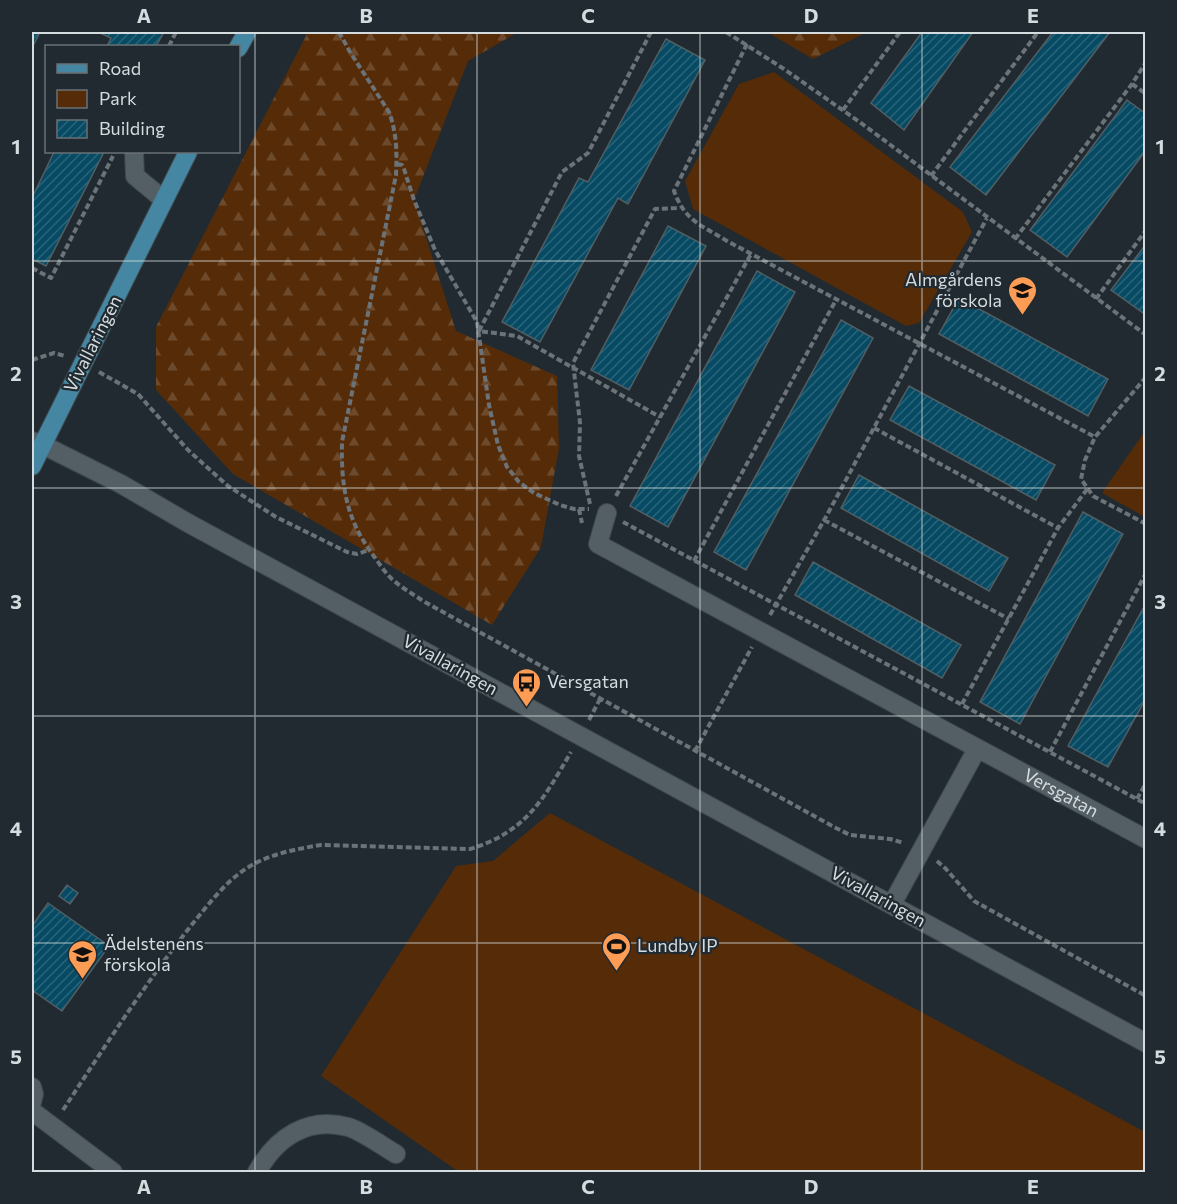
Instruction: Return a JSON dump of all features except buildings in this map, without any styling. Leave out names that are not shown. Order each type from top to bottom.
[{"type":"main road","name":"Vivallaringen","points":[[37,443],[83,364],[188,153]]},
{"type":"main road","points":[[32,466],[37,443]]},
{"type":"street","points":[[134,153],[135,176],[164,200]]},
{"type":"street","name":"Vivallaringen","points":[[37,443],[121,484],[188,523],[580,737],[1146,1043]]},
{"type":"street","name":"Versgatan","points":[[599,511],[598,544],[1146,839]]},
{"type":"street","points":[[892,904],[976,749]]},
{"type":"street","points":[[32,1087],[34,1094],[32,1102]]},
{"type":"street","points":[[32,1111],[113,1173]]},
{"type":"street","points":[[257,1173],[267,1154],[296,1131],[321,1124],[349,1127],[396,1154]]},
{"type":"path","points":[[339,32],[389,112],[396,141],[397,164],[393,196],[342,442],[343,481],[348,511],[352,523],[369,550],[392,579],[423,601],[600,699],[850,835],[890,839],[910,847]]},
{"type":"path","points":[[480,331],[562,172],[588,153],[651,32]]},
{"type":"path","points":[[726,32],[843,110],[1146,335]]},
{"type":"path","points":[[843,110],[900,32]]},
{"type":"path","points":[[932,177],[1038,32]]},
{"type":"path","points":[[747,44],[674,191],[680,208],[693,220],[751,254],[1095,437]]},
{"type":"path","points":[[1015,239],[1132,84],[1146,62]]},
{"type":"path","points":[[1132,84],[1146,94]]},
{"type":"path","points":[[32,268],[51,278],[114,153]]},
{"type":"path","points":[[397,164],[402,165],[404,169],[435,250],[480,331],[489,405],[498,445],[507,467],[519,482],[560,505],[574,509],[599,511],[1146,804]]},
{"type":"path","points":[[599,511],[579,456],[580,423],[573,363],[655,209],[680,208]]},
{"type":"path","points":[[695,751],[824,520],[987,218]]},
{"type":"path","points":[[1096,299],[1146,230]]},
{"type":"path","points":[[599,511],[660,417],[751,254]]},
{"type":"path","points":[[694,561],[837,298]]},
{"type":"path","points":[[480,331],[517,336],[660,417]]},
{"type":"path","points":[[32,360],[54,353],[83,364],[138,394],[188,450],[228,486],[259,507],[347,552],[357,554],[369,550]]},
{"type":"path","points":[[1146,377],[1095,437],[1085,460],[1082,479],[1093,496],[1146,524]]},
{"type":"path","points":[[874,428],[1058,528]]},
{"type":"path","points":[[962,704],[1058,528],[1088,488]]},
{"type":"path","points":[[824,520],[1009,619]]},
{"type":"path","points":[[1050,752],[1146,573]]},
{"type":"path","points":[[52,1126],[175,946],[221,890],[247,868],[278,855],[321,845],[470,849],[487,844],[516,827],[535,809],[580,737],[600,699]]},
{"type":"path","points":[[1137,799],[1146,783]]},
{"type":"path","points":[[931,858],[946,869],[974,901],[1146,996]]},
{"type":"green space","points":[[308,32],[518,32],[468,61],[414,200],[456,331],[557,376],[559,448],[541,547],[492,625],[233,474],[156,390],[156,327]]},
{"type":"green space","points":[[767,32],[867,32],[813,59]]},
{"type":"green space","points":[[774,72],[963,212],[972,232],[919,323],[906,326],[693,209],[685,181],[739,84]]},
{"type":"green space","points":[[1145,431],[1145,517],[1102,493]]},
{"type":"green space","name":"Lundby IP","points":[[550,813],[1145,1132],[1145,1172],[459,1172],[321,1076],[456,866],[493,861]]},
{"type":"place","name":"Almgårdens förskola","points":[[1023,316]]},
{"type":"place","name":"Versgatan","points":[[526,708]]},
{"type":"place","name":"Lundby IP","points":[[616,972]]},
{"type":"place","name":"Ädelstenens förskola","points":[[83,980]]}]
